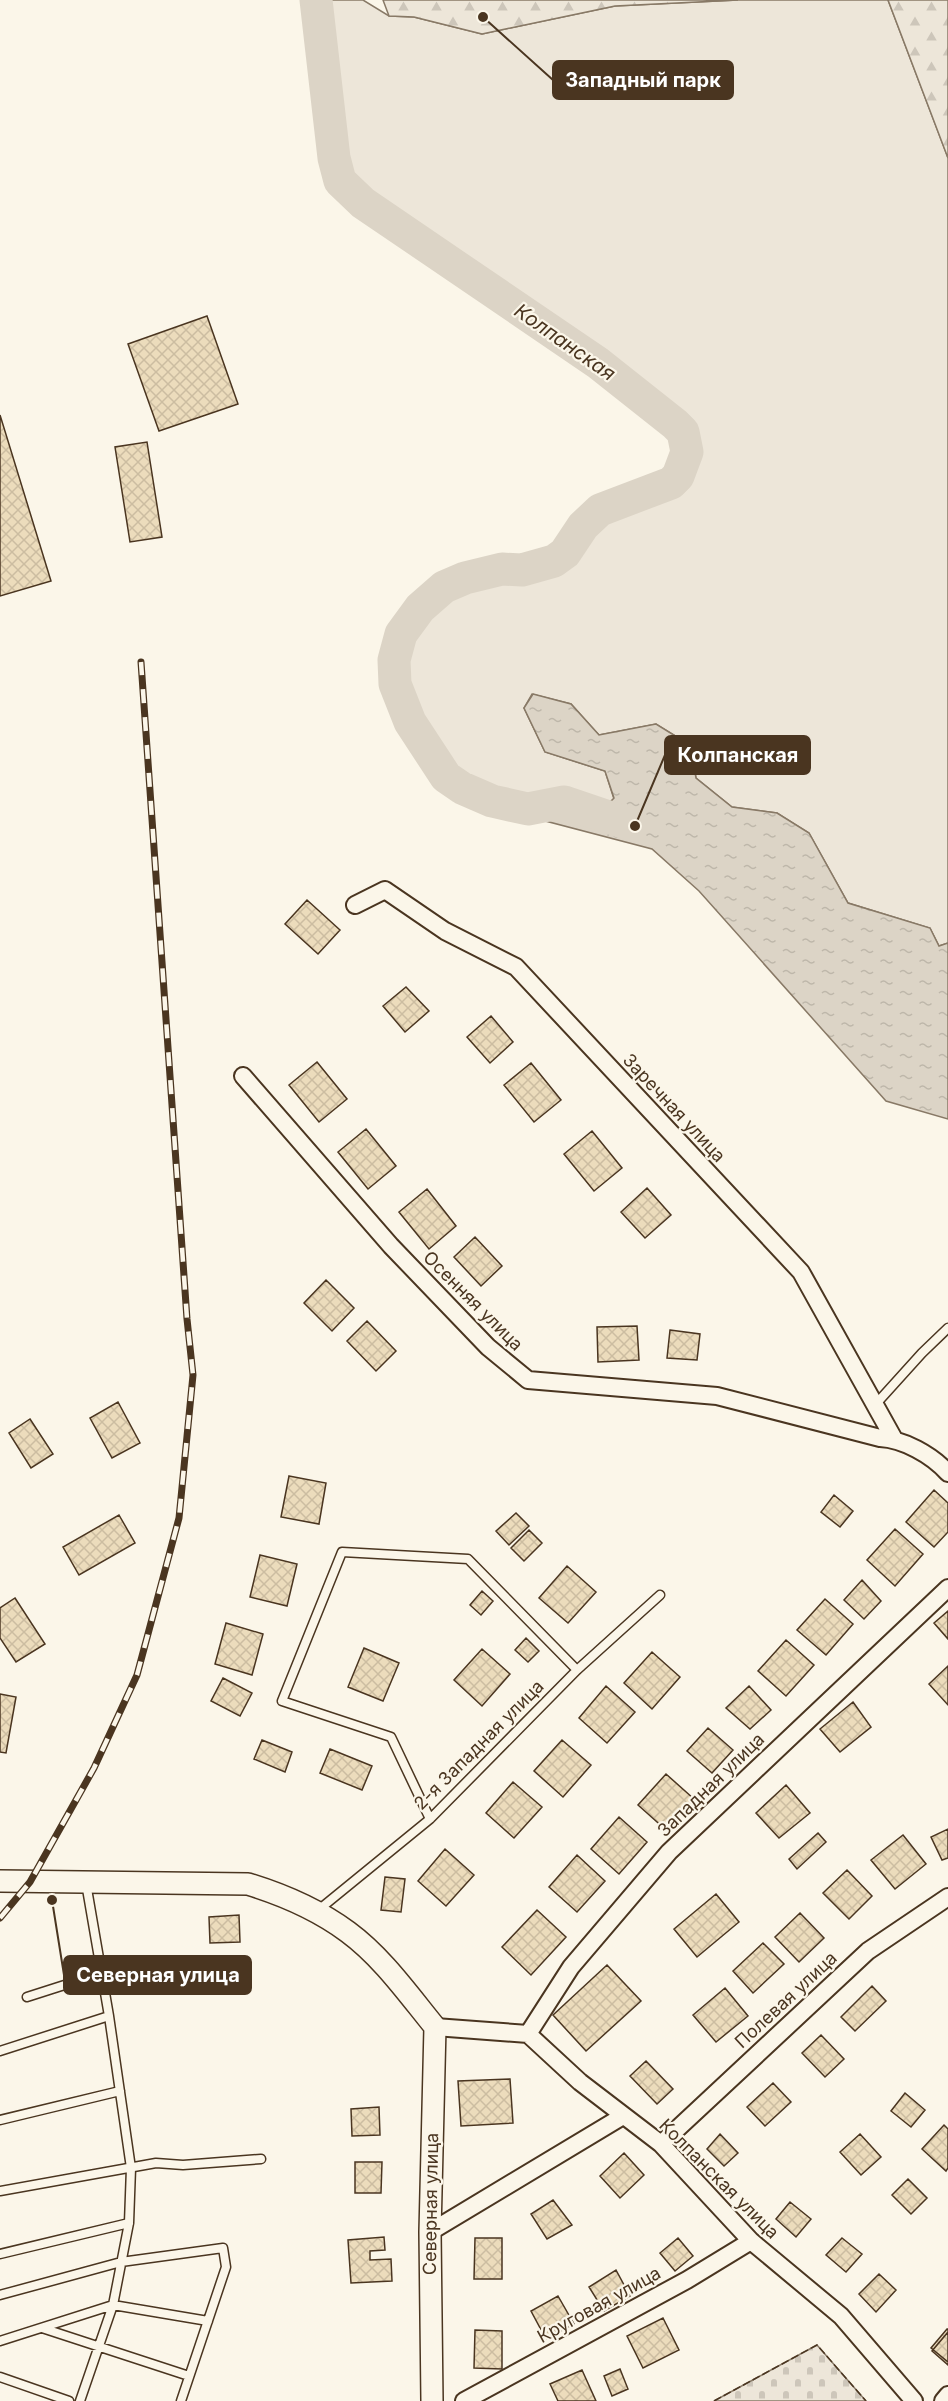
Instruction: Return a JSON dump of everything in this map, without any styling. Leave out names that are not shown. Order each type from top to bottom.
[{"type":"street","name":"Заречная улица","points":[[355,905],[385,890],[445,931],[516,968],[801,1272],[894,1439]]},
{"type":"street","name":"Осенняя улица","points":[[243,1076],[392,1246],[488,1347],[528,1380],[717,1396],[880,1438],[894,1439]]},
{"type":"street","points":[[894,1439],[939,1462],[948,1473]]},
{"type":"street","name":"Западная улица","points":[[528,2034],[572,1967],[669,1852],[948,1588]]},
{"type":"street","points":[[0,1881],[248,1884],[286,1895],[348,1932],[377,1958],[435,2027],[528,2034]]},
{"type":"street","name":"Полевая улица","points":[[661,2144],[868,1950],[948,1897]]},
{"type":"street","name":"Северная улица","points":[[432,2401],[430,2232],[435,2027]]},
{"type":"street","name":"Колпанская улица","points":[[528,2034],[580,2082],[661,2144],[751,2241],[841,2316],[914,2401]]},
{"type":"street","points":[[430,2232],[623,2116]]},
{"type":"street","name":"Круговая улица","points":[[464,2401],[687,2280],[751,2241]]},
{"type":"street","points":[[943,2401],[948,2396]]},
{"type":"lane","points":[[875,1405],[948,1328]]},
{"type":"lane","points":[[430,1819],[391,1737],[282,1701],[342,1552],[468,1559],[577,1670]]},
{"type":"lane","name":"2-я Западная улица","points":[[316,1912],[430,1819],[577,1670],[660,1595]]},
{"type":"lane","points":[[80,2401],[113,2305],[129,2223],[131,2168],[109,2016],[86,1882]]},
{"type":"lane","points":[[27,1997],[102,1973]]},
{"type":"lane","points":[[0,2051],[109,2016]]},
{"type":"lane","points":[[0,2120],[120,2091]]},
{"type":"lane","points":[[0,2192],[156,2163],[183,2165],[261,2159]]},
{"type":"lane","points":[[0,2254],[129,2223]]},
{"type":"lane","points":[[0,2295],[121,2262],[223,2248],[226,2267],[181,2401]]},
{"type":"lane","points":[[0,2341],[113,2305],[208,2321]]},
{"type":"lane","points":[[42,2328],[189,2376]]},
{"type":"lane","points":[[0,2377],[69,2401]]},
{"type":"green space","points":[[316,0],[363,0],[389,16],[414,17],[482,34],[615,6],[738,0],[888,0],[948,158],[948,943],[939,946],[930,928],[848,903],[809,833],[777,813],[732,807],[696,778],[690,745],[656,724],[599,735],[571,704],[532,694],[524,708],[545,752],[605,771],[614,799],[605,807],[534,808],[492,801],[453,782],[429,755],[403,706],[394,673],[397,646],[407,626],[420,608],[437,593],[467,577],[500,569],[531,569],[553,561],[564,552],[583,525],[596,514],[616,503],[671,483],[677,477],[684,462],[686,446],[675,424],[598,363],[363,203],[340,181],[334,158]]},
{"type":"green space","points":[[383,0],[738,0],[615,6],[482,34],[414,17],[389,16]]},
{"type":"green space","points":[[888,0],[948,0],[948,158]]},
{"type":"green space","points":[[817,2345],[866,2401],[714,2401]]},
{"type":"water","points":[[533,694],[571,704],[599,735],[656,724],[690,745],[696,778],[732,807],[777,813],[809,833],[848,903],[930,928],[939,946],[948,943],[948,1119],[886,1101],[699,891],[652,849],[534,818],[528,809],[605,807],[614,798],[605,771],[545,752],[524,708]]},
{"type":"building","points":[[207,316],[238,404],[159,431],[128,344]]},
{"type":"building","points":[[0,415],[51,581],[0,596]]},
{"type":"building","points":[[147,442],[162,537],[130,542],[115,447]]},
{"type":"building","points":[[307,900],[340,930],[318,954],[285,924]]},
{"type":"building","points":[[406,987],[429,1011],[405,1032],[383,1006]]},
{"type":"building","points":[[491,1016],[513,1042],[490,1063],[467,1037]]},
{"type":"building","points":[[317,1062],[347,1099],[319,1122],[289,1085]]},
{"type":"building","points":[[531,1063],[561,1100],[534,1122],[504,1085]]},
{"type":"building","points":[[366,1129],[396,1166],[368,1189],[338,1152]]},
{"type":"building","points":[[592,1131],[622,1168],[594,1191],[564,1154]]},
{"type":"building","points":[[647,1188],[671,1215],[645,1238],[621,1212]]},
{"type":"building","points":[[427,1189],[456,1226],[429,1249],[399,1212]]},
{"type":"building","points":[[475,1237],[502,1266],[481,1286],[454,1257]]},
{"type":"building","points":[[326,1280],[354,1308],[332,1331],[304,1303]]},
{"type":"building","points":[[367,1321],[396,1351],[376,1371],[347,1341]]},
{"type":"building","points":[[637,1326],[639,1360],[598,1362],[597,1327]]},
{"type":"building","points":[[670,1330],[700,1334],[697,1360],[667,1358]]},
{"type":"building","points":[[118,1402],[140,1443],[112,1458],[90,1418]]},
{"type":"building","points":[[30,1419],[53,1454],[31,1468],[9,1433]]},
{"type":"building","points":[[289,1476],[326,1483],[319,1524],[281,1517]]},
{"type":"building","points":[[934,1490],[948,1503],[948,1532],[934,1547],[906,1522]]},
{"type":"building","points":[[834,1495],[853,1511],[840,1527],[821,1512]]},
{"type":"building","points":[[516,1513],[529,1526],[509,1545],[496,1531]]},
{"type":"building","points":[[119,1515],[135,1543],[79,1575],[63,1547]]},
{"type":"building","points":[[895,1529],[923,1554],[895,1586],[867,1560]]},
{"type":"building","points":[[529,1530],[542,1543],[524,1561],[511,1548]]},
{"type":"building","points":[[260,1555],[297,1564],[287,1606],[250,1597]]},
{"type":"building","points":[[567,1566],[596,1592],[568,1623],[539,1598]]},
{"type":"building","points":[[862,1580],[881,1601],[864,1619],[844,1600]]},
{"type":"building","points":[[482,1591],[493,1601],[481,1615],[470,1605]]},
{"type":"building","points":[[15,1598],[45,1644],[16,1662],[0,1638],[0,1608]]},
{"type":"building","points":[[825,1599],[853,1624],[826,1655],[797,1630]]},
{"type":"building","points":[[948,1611],[948,1639],[934,1623]]},
{"type":"building","points":[[226,1623],[263,1634],[252,1675],[215,1664]]},
{"type":"building","points":[[526,1638],[539,1651],[528,1662],[515,1650]]},
{"type":"building","points":[[786,1640],[814,1665],[786,1696],[758,1671]]},
{"type":"building","points":[[364,1648],[399,1663],[383,1701],[348,1687]]},
{"type":"building","points":[[482,1649],[510,1674],[482,1706],[454,1680]]},
{"type":"building","points":[[652,1652],[680,1677],[652,1709],[624,1683]]},
{"type":"building","points":[[948,1666],[948,1705],[929,1684]]},
{"type":"building","points":[[223,1678],[252,1693],[240,1716],[211,1701]]},
{"type":"building","points":[[606,1686],[635,1712],[607,1743],[579,1718]]},
{"type":"building","points":[[749,1686],[771,1710],[750,1729],[726,1708]]},
{"type":"building","points":[[0,1694],[16,1697],[6,1753],[0,1752]]},
{"type":"building","points":[[853,1702],[871,1727],[840,1752],[820,1729]]},
{"type":"building","points":[[708,1728],[733,1750],[712,1773],[687,1751]]},
{"type":"building","points":[[262,1740],[292,1752],[285,1772],[254,1759]]},
{"type":"building","points":[[562,1740],[591,1765],[563,1797],[534,1771]]},
{"type":"building","points":[[330,1749],[372,1766],[362,1790],[320,1773]]},
{"type":"building","points":[[666,1774],[694,1799],[666,1830],[638,1805]]},
{"type":"building","points":[[513,1782],[542,1807],[514,1838],[486,1813]]},
{"type":"building","points":[[786,1785],[810,1813],[779,1838],[756,1813]]},
{"type":"building","points":[[619,1817],[647,1842],[619,1874],[591,1849]]},
{"type":"building","points":[[948,1829],[948,1858],[942,1860],[931,1837]]},
{"type":"building","points":[[818,1833],[826,1842],[797,1869],[789,1859]]},
{"type":"building","points":[[903,1835],[926,1864],[895,1889],[871,1860]]},
{"type":"building","points":[[445,1849],[474,1875],[446,1906],[418,1881]]},
{"type":"building","points":[[577,1855],[605,1881],[577,1912],[549,1887]]},
{"type":"building","points":[[847,1870],[872,1896],[849,1919],[823,1893]]},
{"type":"building","points":[[385,1877],[405,1879],[401,1912],[381,1910]]},
{"type":"building","points":[[716,1894],[739,1922],[697,1957],[674,1929]]},
{"type":"building","points":[[537,1910],[566,1937],[531,1975],[502,1947]]},
{"type":"building","points":[[800,1913],[824,1938],[799,1962],[775,1937]]},
{"type":"building","points":[[239,1915],[240,1942],[210,1943],[209,1917]]},
{"type":"building","points":[[763,1943],[784,1964],[753,1993],[733,1971]]},
{"type":"building","points":[[607,1965],[641,2001],[586,2051],[553,2015]]},
{"type":"building","points":[[872,1986],[886,2001],[855,2031],[841,2017]]},
{"type":"building","points":[[725,1988],[748,2016],[716,2042],[693,2015]]},
{"type":"building","points":[[821,2035],[844,2059],[825,2077],[802,2053]]},
{"type":"building","points":[[646,2061],[673,2089],[657,2104],[630,2076]]},
{"type":"building","points":[[510,2079],[513,2123],[461,2126],[458,2081]]},
{"type":"building","points":[[773,2083],[791,2102],[765,2126],[747,2107]]},
{"type":"building","points":[[905,2093],[925,2110],[911,2127],[891,2111]]},
{"type":"building","points":[[379,2107],[380,2135],[352,2136],[351,2109]]},
{"type":"building","points":[[944,2125],[948,2129],[948,2168],[946,2171],[922,2149]]},
{"type":"building","points":[[720,2134],[738,2153],[724,2166],[707,2149]]},
{"type":"building","points":[[860,2134],[881,2157],[861,2175],[840,2152]]},
{"type":"building","points":[[624,2153],[644,2175],[620,2198],[600,2176]]},
{"type":"building","points":[[355,2162],[382,2162],[381,2193],[355,2193]]},
{"type":"building","points":[[908,2179],[927,2198],[911,2214],[892,2195]]},
{"type":"building","points":[[553,2200],[572,2225],[547,2239],[531,2214]]},
{"type":"building","points":[[790,2202],[811,2219],[796,2237],[776,2219]]},
{"type":"building","points":[[384,2237],[385,2250],[370,2251],[370,2260],[391,2259],[392,2281],[351,2283],[348,2240]]},
{"type":"building","points":[[475,2238],[502,2238],[502,2279],[474,2279]]},
{"type":"building","points":[[678,2238],[693,2256],[675,2271],[660,2253]]},
{"type":"building","points":[[842,2238],[862,2254],[846,2272],[826,2255]]},
{"type":"building","points":[[616,2270],[630,2296],[604,2311],[589,2287]]},
{"type":"building","points":[[879,2274],[896,2290],[876,2312],[859,2294]]},
{"type":"building","points":[[558,2296],[574,2324],[546,2339],[531,2311]]},
{"type":"building","points":[[663,2318],[679,2350],[643,2368],[627,2336]]},
{"type":"building","points":[[948,2329],[948,2362],[931,2348]]},
{"type":"building","points":[[475,2330],[502,2331],[502,2369],[474,2368]]},
{"type":"building","points":[[948,2332],[948,2365],[932,2351]]},
{"type":"building","points":[[620,2369],[628,2389],[612,2396],[604,2376]]},
{"type":"building","points":[[582,2370],[596,2401],[558,2401],[550,2384]]},
{"type":"waterway","name":"Колпанская","points":[[316,0],[334,158],[340,181],[363,203],[598,363],[683,432],[687,452],[678,476],[671,483],[600,510],[583,526],[565,553],[554,561],[522,570],[502,569],[465,578],[444,587],[420,608],[401,634],[394,660],[395,684],[410,722],[446,777],[462,788],[492,801],[528,809],[564,802],[623,822]]},
{"type":"railway","points":[[0,1918],[30,1882],[94,1768],[137,1675],[179,1518],[193,1375],[187,1319],[141,662]]},
{"type":"fence","points":[[714,2401],[817,2345],[866,2401]]},
{"type":"place","name":"Западный парк","points":[[483,17]]},
{"type":"place","name":"Колпанская","points":[[635,826]]},
{"type":"place","name":"Северная улица","points":[[52,1900]]}]
